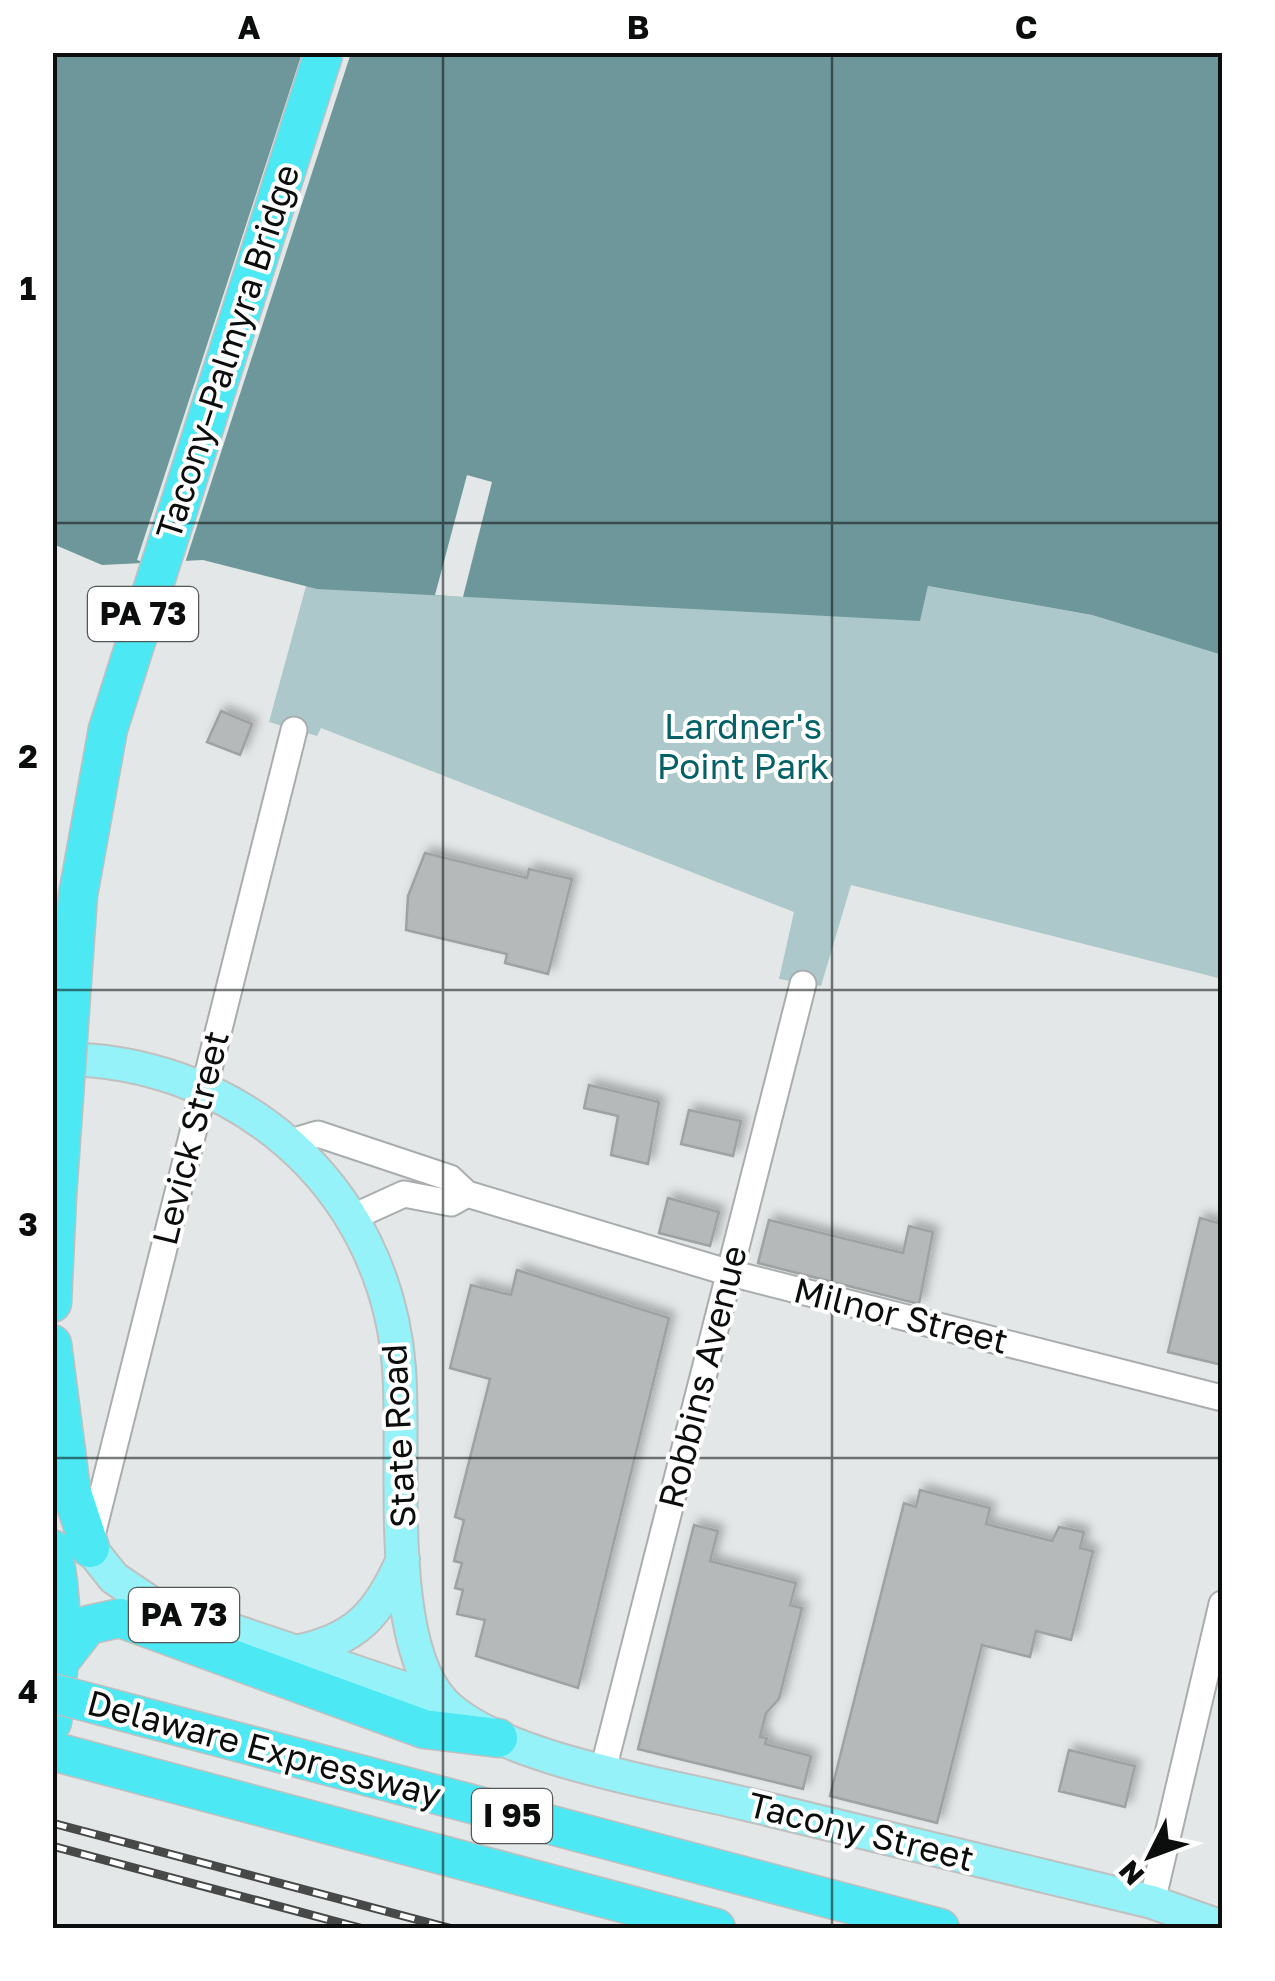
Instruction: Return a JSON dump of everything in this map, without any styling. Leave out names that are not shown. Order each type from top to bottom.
[{"type":"highway","name":"Tacony–Palmyra Bridge","points":[[52,1303],[74,932],[108,729],[324,52]]},
{"type":"highway","name":"PA 73","points":[[52,1344],[70,1490],[90,1548]]},
{"type":"highway","points":[[52,1549],[59,1578],[62,1694]]},
{"type":"highway","points":[[62,1694],[88,1626],[120,1618],[424,1729],[498,1738]]},
{"type":"highway","name":"Delaware Expressway","points":[[62,1694],[940,1928]]},
{"type":"highway","name":"Delaware Expressway","points":[[66,1754],[716,1928]]},
{"type":"main road","name":"State Road","points":[[52,1060],[115,1062],[156,1070],[242,1106],[292,1142],[349,1219],[380,1283],[397,1342],[404,1555],[412,1640],[424,1675],[442,1701],[498,1738]]},
{"type":"main road","name":"PA 73","points":[[90,1548],[114,1578],[151,1603],[296,1652]]},
{"type":"main road","points":[[296,1652],[335,1642],[360,1626],[391,1586],[404,1555]]},
{"type":"main road","points":[[296,1652],[442,1701]]},
{"type":"main road","name":"Tacony Street","points":[[498,1738],[604,1770],[1152,1902],[1222,1927]]},
{"type":"street","name":"Levick Street","points":[[90,1548],[294,730]]},
{"type":"street","name":"Robbins Avenue","points":[[604,1770],[804,984]]},
{"type":"street","name":"Milnor Street","points":[[292,1142],[318,1134],[450,1178],[467,1194],[730,1273],[1222,1398]]},
{"type":"street","name":"Milnor Street","points":[[349,1219],[404,1194],[451,1203],[467,1194]]},
{"type":"street","points":[[1152,1902],[1222,1604]]},
{"type":"green space","name":"Lardner's Point Park","points":[[306,586],[920,620],[928,586],[1092,615],[1222,655],[1222,979],[851,885],[821,986],[779,979],[794,912],[321,728],[317,736],[269,722]]},
{"type":"shaded area","points":[[53,53],[1222,53],[1222,655],[1092,615],[928,586],[920,621],[317,589],[203,560],[102,565],[53,544]]},
{"type":"pier","points":[[302,53],[351,53],[184,566],[158,567],[137,560]]},
{"type":"pier","points":[[467,475],[492,482],[463,597],[435,595]]},
{"type":"building","points":[[221,711],[252,724],[240,755],[207,742]]},
{"type":"building","points":[[425,853],[527,878],[529,869],[572,879],[548,974],[505,963],[507,954],[406,930],[408,896]]},
{"type":"building","points":[[589,1085],[659,1102],[648,1164],[611,1155],[618,1116],[584,1108]]},
{"type":"building","points":[[689,1110],[741,1121],[733,1156],[681,1144]]},
{"type":"building","points":[[668,1198],[719,1212],[710,1246],[659,1233]]},
{"type":"building","points":[[1200,1218],[1222,1224],[1222,1365],[1168,1352]]},
{"type":"building","points":[[769,1220],[903,1253],[909,1226],[933,1232],[919,1304],[758,1263]]},
{"type":"building","points":[[517,1270],[669,1318],[578,1688],[476,1656],[485,1620],[457,1614],[463,1590],[455,1588],[462,1563],[454,1561],[464,1520],[455,1517],[490,1379],[450,1368],[471,1285],[511,1295]]},
{"type":"building","points":[[920,1490],[990,1508],[986,1524],[1052,1541],[1059,1527],[1084,1532],[1080,1548],[1093,1551],[1071,1640],[1036,1631],[1030,1657],[982,1645],[937,1823],[830,1796],[904,1503],[916,1507]]},
{"type":"building","points":[[694,1525],[718,1531],[710,1561],[796,1583],[790,1605],[802,1608],[779,1699],[766,1713],[760,1737],[767,1738],[765,1744],[811,1756],[803,1789],[638,1749]]},
{"type":"building","points":[[1069,1750],[1135,1766],[1125,1807],[1059,1791]]},
{"type":"railway","points":[[52,1823],[449,1928]]},
{"type":"railway","points":[[52,1846],[360,1928]]}]
